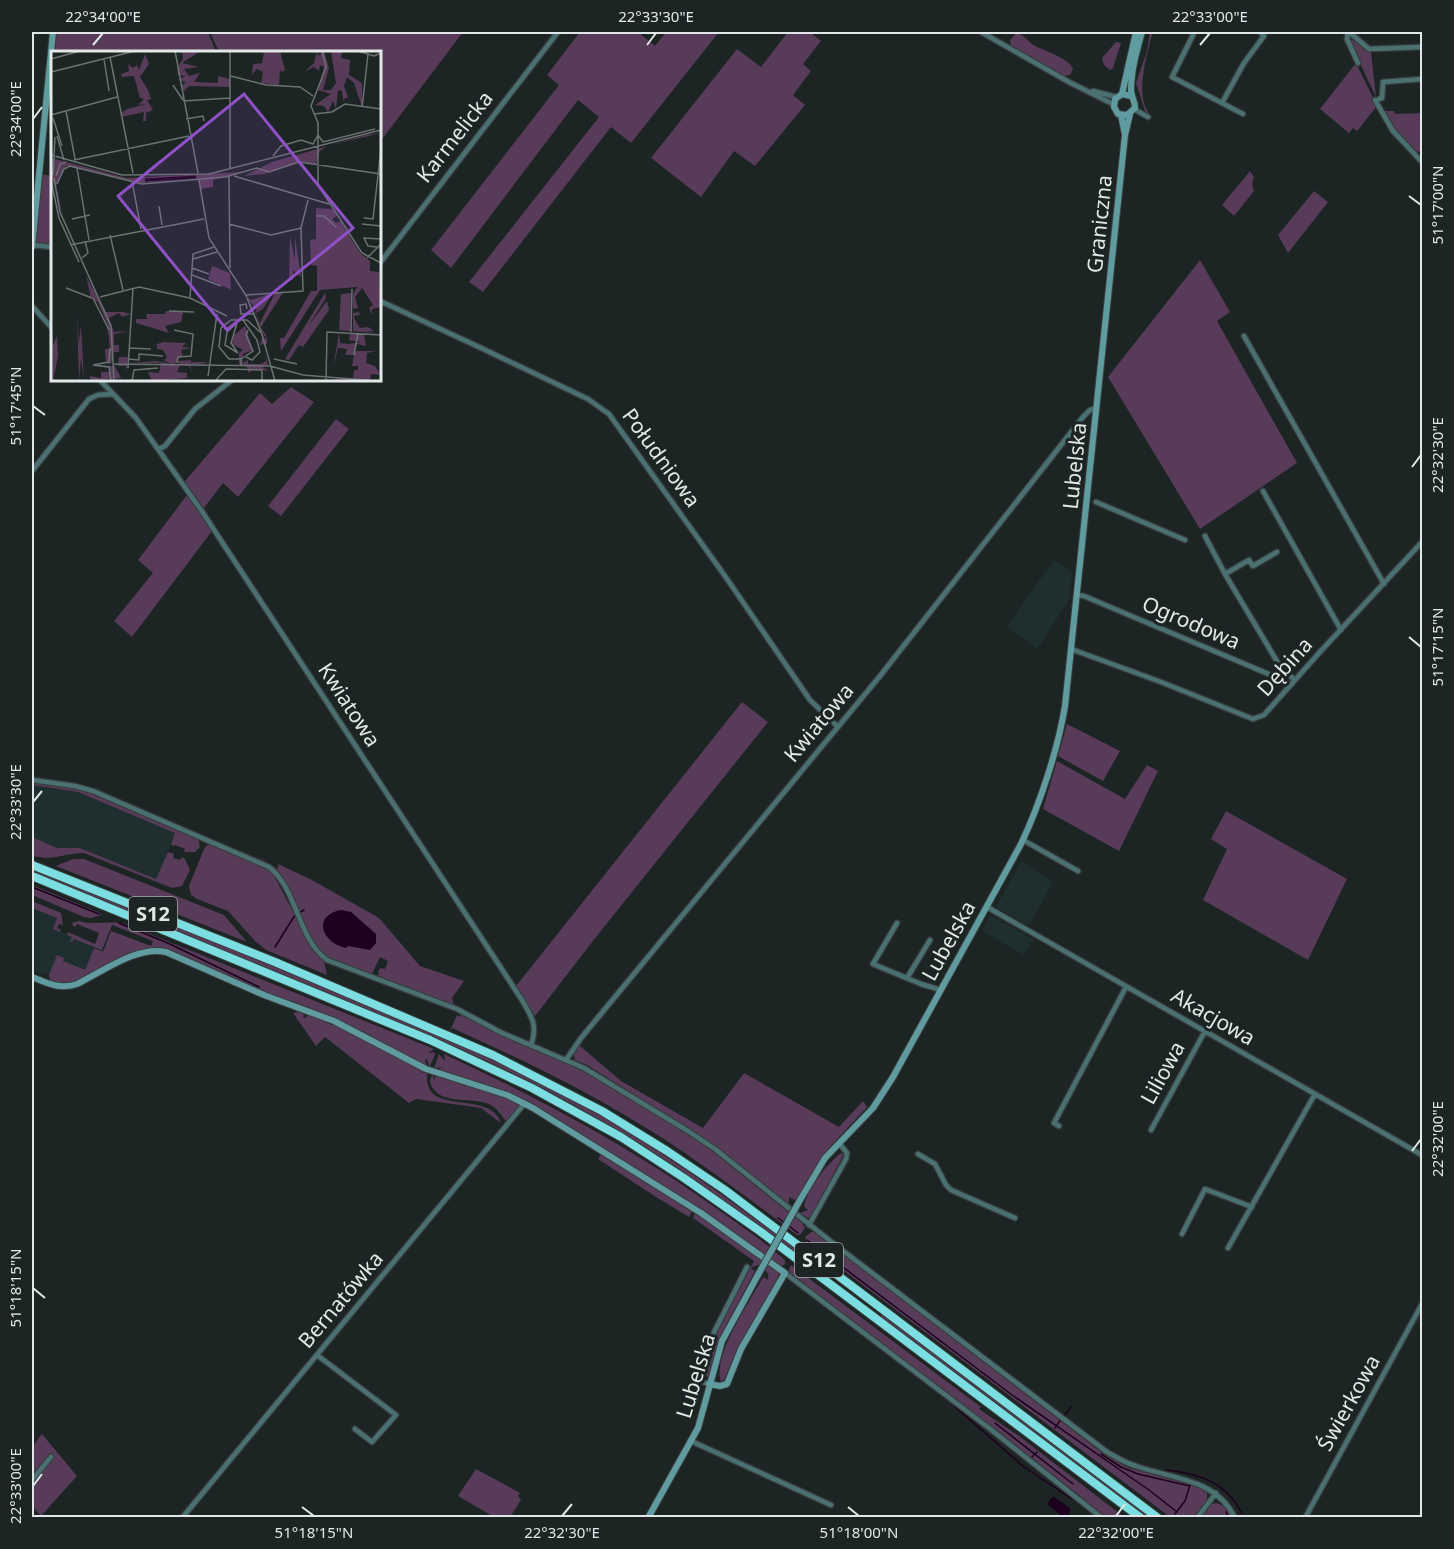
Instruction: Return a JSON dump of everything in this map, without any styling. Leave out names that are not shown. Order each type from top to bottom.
[{"type":"highway","name":"S12","points":[[32,865],[436,1029],[511,1063],[602,1111],[705,1176],[798,1244],[1158,1518]]},
{"type":"highway","name":"S12","points":[[32,876],[453,1050],[532,1088],[600,1125],[684,1178],[793,1256],[1141,1518]]},
{"type":"street","points":[[51,51],[53,32]]},
{"type":"street","name":"Karmelicka","points":[[381,262],[558,32]]},
{"type":"street","points":[[981,32],[1069,82],[1117,98],[1131,96]]},
{"type":"street","points":[[1136,32],[1115,111],[1121,115],[1132,112],[1148,117]]},
{"type":"street","points":[[1132,112],[1135,102],[1131,96],[1134,68],[1142,32]]},
{"type":"street","points":[[1222,103],[1244,63],[1264,36],[1260,32]]},
{"type":"street","points":[[1348,32],[1369,49],[1422,47]]},
{"type":"street","points":[[1348,32],[1347,39],[1358,63]]},
{"type":"street","points":[[1192,35],[1172,77],[1243,114]]},
{"type":"street","points":[[51,52],[32,246],[51,247]]},
{"type":"street","points":[[1422,79],[1383,81],[1382,98],[1377,99],[1393,131],[1422,162]]},
{"type":"street","name":"Graniczna","points":[[1107,317],[1125,135],[1132,112]]},
{"type":"street","name":"Graniczna","points":[[1121,115],[1125,135]]},
{"type":"street","name":"Południowa","points":[[381,301],[479,346],[578,395],[609,414],[810,700],[838,727]]},
{"type":"street","points":[[32,306],[51,327]]},
{"type":"street","name":"Lubelska","points":[[648,1518],[698,1428],[722,1341],[759,1273],[821,1163],[883,1095],[1023,840],[1036,806],[1060,731],[1107,317]]},
{"type":"street","points":[[1244,336],[1384,584]]},
{"type":"street","name":"Kwiatowa","points":[[101,381],[136,418],[159,449],[527,1009],[536,1028],[531,1045]]},
{"type":"street","points":[[159,449],[165,446],[205,399],[231,381]]},
{"type":"street","points":[[32,471],[89,399],[98,395],[113,394]]},
{"type":"street","name":"Kwiatowa","points":[[566,1060],[580,1038],[838,727],[1083,417],[1090,410],[1097,408]]},
{"type":"street","points":[[1263,491],[1341,630]]},
{"type":"street","points":[[1096,502],[1185,540]]},
{"type":"street","points":[[1205,536],[1281,668],[1294,682]]},
{"type":"street","name":"Dębina","points":[[1071,650],[1253,719],[1264,716],[1422,542]]},
{"type":"street","points":[[1225,574],[1249,560],[1253,566],[1277,552]]},
{"type":"street","name":"Ogrodowa","points":[[1077,595],[1294,682]]},
{"type":"street","points":[[32,780],[93,791],[263,863],[279,878],[309,938],[321,956],[337,965],[464,1012],[502,1034],[566,1060],[602,1078],[700,1139],[1107,1452],[1133,1466],[1194,1481],[1216,1493],[1231,1508],[1235,1518]]},
{"type":"street","points":[[1023,840],[1078,871]]},
{"type":"street","name":"Akacjowa","points":[[987,908],[1422,1155]]},
{"type":"street","points":[[897,923],[873,964],[941,990]]},
{"type":"street","points":[[907,978],[930,940]]},
{"type":"street","points":[[32,977],[57,986],[73,986],[136,954],[161,951],[264,995],[334,1021],[426,1069],[525,1103],[701,1213],[785,1273],[981,1422],[1102,1518]]},
{"type":"street","points":[[1059,1126],[1054,1123],[1126,987]]},
{"type":"street","name":"Liliowa","points":[[1151,1130],[1205,1031]]},
{"type":"street","points":[[1228,1248],[1315,1094]]},
{"type":"street","name":"Bernatówka","points":[[182,1518],[525,1103]]},
{"type":"street","points":[[809,1225],[846,1159],[847,1153],[839,1143]]},
{"type":"street","points":[[918,1154],[935,1164],[951,1190],[1015,1218]]},
{"type":"street","points":[[1182,1234],[1205,1189],[1252,1207]]},
{"type":"street","points":[[747,1268],[694,1372],[696,1380],[720,1386],[727,1384],[741,1349],[785,1273]]},
{"type":"street","name":"Świerkowa","points":[[1305,1518],[1422,1304]]},
{"type":"street","points":[[317,1355],[396,1416],[372,1442],[355,1429]]},
{"type":"street","points":[[691,1441],[831,1505]]},
{"type":"street","points":[[32,1480],[51,1457]]},
{"type":"street","points":[[1197,1518],[1216,1493]]},
{"type":"shaded area","points":[[56,32],[208,32],[216,51],[54,51]]},
{"type":"shaded area","points":[[210,32],[463,32],[381,141],[381,51],[219,51]]},
{"type":"shaded area","points":[[580,32],[638,32],[655,46],[666,32],[719,32],[631,143],[611,127],[483,292],[469,282],[599,117],[578,100],[451,268],[431,250],[559,85],[547,75]]},
{"type":"shaded area","points":[[788,32],[810,32],[821,41],[803,64],[811,71],[793,95],[805,105],[755,166],[734,151],[701,197],[651,158],[737,49],[761,67]]},
{"type":"shaded area","points":[[1150,32],[1153,32],[1142,87],[1145,107],[1150,114],[1145,111],[1136,83],[1147,51]]},
{"type":"shaded area","points":[[1016,33],[1037,47],[1067,61],[1073,69],[1070,75],[1065,76],[1011,46],[1010,40]]},
{"type":"shaded area","points":[[1349,38],[1371,52],[1376,97],[1349,40]]},
{"type":"shaded area","points":[[1116,42],[1121,43],[1113,68],[1110,70],[1104,65],[1102,58]]},
{"type":"shaded area","points":[[1356,63],[1377,106],[1357,131],[1353,128],[1349,133],[1320,109]]},
{"type":"shaded area","points":[[1385,111],[1394,111],[1395,114],[1422,113],[1421,153],[1411,149],[1393,127]]},
{"type":"shaded area","points":[[1250,171],[1254,177],[1252,184],[1254,191],[1234,216],[1222,205]]},
{"type":"shaded area","points":[[41,174],[51,176],[51,246],[34,244]]},
{"type":"shaded area","points":[[1314,191],[1328,202],[1288,253],[1278,235]]},
{"type":"shaded area","points":[[1200,260],[1230,312],[1217,321],[1297,463],[1200,529],[1108,377]]},
{"type":"shaded area","points":[[291,387],[314,402],[238,497],[223,483],[204,508],[215,527],[132,637],[114,621],[153,573],[138,560],[187,495],[181,486],[260,393],[272,404]]},
{"type":"shaded area","points":[[336,419],[349,429],[281,516],[268,506]]},
{"type":"shaded area","points":[[1054,560],[1072,573],[1069,600],[1037,649],[1007,626]]},
{"type":"shaded area","points":[[742,702],[768,722],[535,1016],[516,986]]},
{"type":"shaded area","points":[[1067,724],[1120,751],[1103,781],[1058,756]]},
{"type":"shaded area","points":[[1057,761],[1125,799],[1147,765],[1158,771],[1119,851],[1043,809]]},
{"type":"shaded area","points":[[32,781],[79,789],[198,838],[200,847],[195,852],[184,852],[185,849],[171,845],[175,833],[78,792],[32,785]]},
{"type":"shaded area","points":[[32,785],[78,792],[176,833],[157,879],[80,848],[57,848],[32,837]]},
{"type":"shaded area","points":[[1226,811],[1347,879],[1308,960],[1203,900],[1227,849],[1211,839]]},
{"type":"shaded area","points":[[32,837],[57,848],[80,848],[156,879],[168,852],[174,854],[173,858],[185,859],[190,870],[182,886],[172,888],[84,853],[47,858],[32,856]]},
{"type":"shaded area","points":[[212,844],[266,868],[273,874],[314,951],[324,961],[327,975],[266,950],[228,911],[191,895],[189,886],[204,849],[207,845]]},
{"type":"shaded area","points":[[255,855],[278,869],[278,864],[312,880],[379,918],[420,966],[464,981],[452,998],[454,1006],[379,978],[378,971],[381,968],[385,969],[388,961],[380,957],[370,975],[328,958],[317,948],[276,870]]},
{"type":"shaded area","points":[[73,859],[84,859],[224,915],[247,942],[56,866]]},
{"type":"shaded area","points":[[1021,861],[1053,882],[1029,926],[996,907]]},
{"type":"shaded area","points":[[32,868],[402,1019],[550,1087],[656,1150],[822,1269],[819,1272],[721,1199],[653,1153],[584,1111],[523,1078],[394,1021],[32,872]]},
{"type":"shaded area","points":[[32,885],[101,915],[91,918],[84,917],[32,895]]},
{"type":"shaded area","points":[[32,901],[61,913],[63,925],[59,924],[57,928],[61,930],[60,932],[53,929],[57,918],[32,908]]},
{"type":"shaded area","points":[[32,908],[57,918],[53,929],[107,950],[100,967],[50,979],[47,973],[40,974],[32,970]]},
{"type":"shaded area","points":[[341,910],[351,912],[376,934],[376,943],[370,950],[337,945],[326,935],[323,923],[326,917]]},
{"type":"shaded area","points":[[990,915],[1033,939],[1024,955],[982,931]]},
{"type":"shaded area","points":[[79,921],[125,924],[434,1049],[428,1053],[434,1052],[435,1054],[427,1076],[429,1088],[436,1096],[485,1107],[495,1113],[501,1123],[481,1108],[416,1099],[409,1103],[325,1037],[316,1046],[293,1013],[304,1014],[305,1018],[309,1014],[332,1025],[338,1025],[425,1071],[419,1074],[425,1072],[429,1065],[427,1059],[425,1060],[427,1066],[360,1030],[295,1002],[268,995],[160,949],[131,954],[78,981],[64,983],[50,981],[49,975],[57,955],[64,958],[63,961],[85,970],[94,948],[103,952],[111,931],[151,946],[153,941],[112,925],[102,950],[74,939],[72,942],[70,941],[72,937],[67,935],[68,932],[95,944],[99,933],[77,924],[73,926],[72,923]]},
{"type":"shaded area","points":[[461,1014],[496,1033],[592,1075],[706,1146],[802,1223],[805,1228],[800,1235],[797,1235],[664,1139],[587,1094],[454,1027],[450,1031],[457,1015],[460,1017]]},
{"type":"shaded area","points":[[579,1045],[621,1081],[703,1128],[744,1073],[839,1127],[863,1101],[867,1107],[828,1149],[797,1198],[795,1200],[789,1197],[789,1205],[713,1144],[587,1065],[575,1060],[573,1053]]},
{"type":"shaded area","points":[[439,1054],[445,1061],[444,1054],[516,1089],[622,1147],[747,1230],[785,1260],[785,1264],[778,1265],[716,1219],[509,1092],[437,1070],[442,1067],[436,1068],[433,1076],[435,1081],[435,1075],[488,1091],[519,1104],[519,1108],[506,1121],[489,1104],[446,1098],[439,1094],[433,1089],[430,1081]]},
{"type":"shaded area","points":[[602,1153],[692,1211],[689,1217],[598,1159]]},
{"type":"shaded area","points":[[841,1153],[842,1158],[808,1218],[800,1213],[808,1210],[804,1206],[810,1191],[824,1170]]},
{"type":"shaded area","points":[[695,1213],[778,1271],[779,1274],[721,1382],[722,1358],[733,1330],[762,1279],[764,1277],[768,1280],[768,1275],[758,1265],[752,1267],[751,1269],[755,1271],[721,1335],[709,1376],[702,1379],[697,1371],[754,1261],[693,1218]]},
{"type":"shaded area","points":[[814,1232],[1105,1455],[1129,1468],[1199,1487],[1207,1492],[1207,1501],[1193,1517],[1170,1517],[807,1243],[805,1237]]},
{"type":"shaded area","points":[[791,1265],[1124,1517],[1105,1517],[788,1272]]},
{"type":"shaded area","points":[[883,1314],[1151,1517],[1144,1517],[880,1317]]},
{"type":"shaded area","points":[[42,1434],[77,1476],[41,1516],[32,1506],[32,1447]]},
{"type":"shaded area","points":[[476,1469],[520,1493],[518,1496],[521,1500],[510,1517],[494,1517],[458,1496]]},
{"type":"shaded area","points":[[1053,1496],[1071,1509],[1068,1517],[1063,1517],[1047,1504]]},
{"type":"shaded area","points":[[1217,1503],[1225,1507],[1232,1517],[1201,1517],[1211,1504]]},
{"type":"waterway","points":[[32,887],[99,914]]},
{"type":"waterway","points":[[299,913],[304,910]]},
{"type":"waterway","points":[[275,947],[295,915]]},
{"type":"waterway","points":[[119,923],[170,944],[259,987]]},
{"type":"waterway","points":[[778,1218],[785,1223]]},
{"type":"waterway","points":[[789,1226],[798,1233]]},
{"type":"waterway","points":[[807,1240],[1012,1395],[1177,1512]]},
{"type":"waterway","points":[[953,1405],[1024,1467],[1072,1499]]},
{"type":"waterway","points":[[1064,1416],[1071,1407]]},
{"type":"waterway","points":[[1055,1428],[1061,1419]]},
{"type":"waterway","points":[[995,1423],[1073,1484]]},
{"type":"waterway","points":[[1032,1457],[1037,1452]]},
{"type":"waterway","points":[[1101,1454],[1121,1467],[1138,1474],[1190,1486]]},
{"type":"waterway","points":[[1166,1470],[1191,1474],[1222,1488],[1238,1506],[1244,1518]]},
{"type":"waterway","points":[[1175,1514],[1185,1501],[1190,1485]]},
{"type":"waterway","points":[[1226,1512],[1229,1518]]}]
